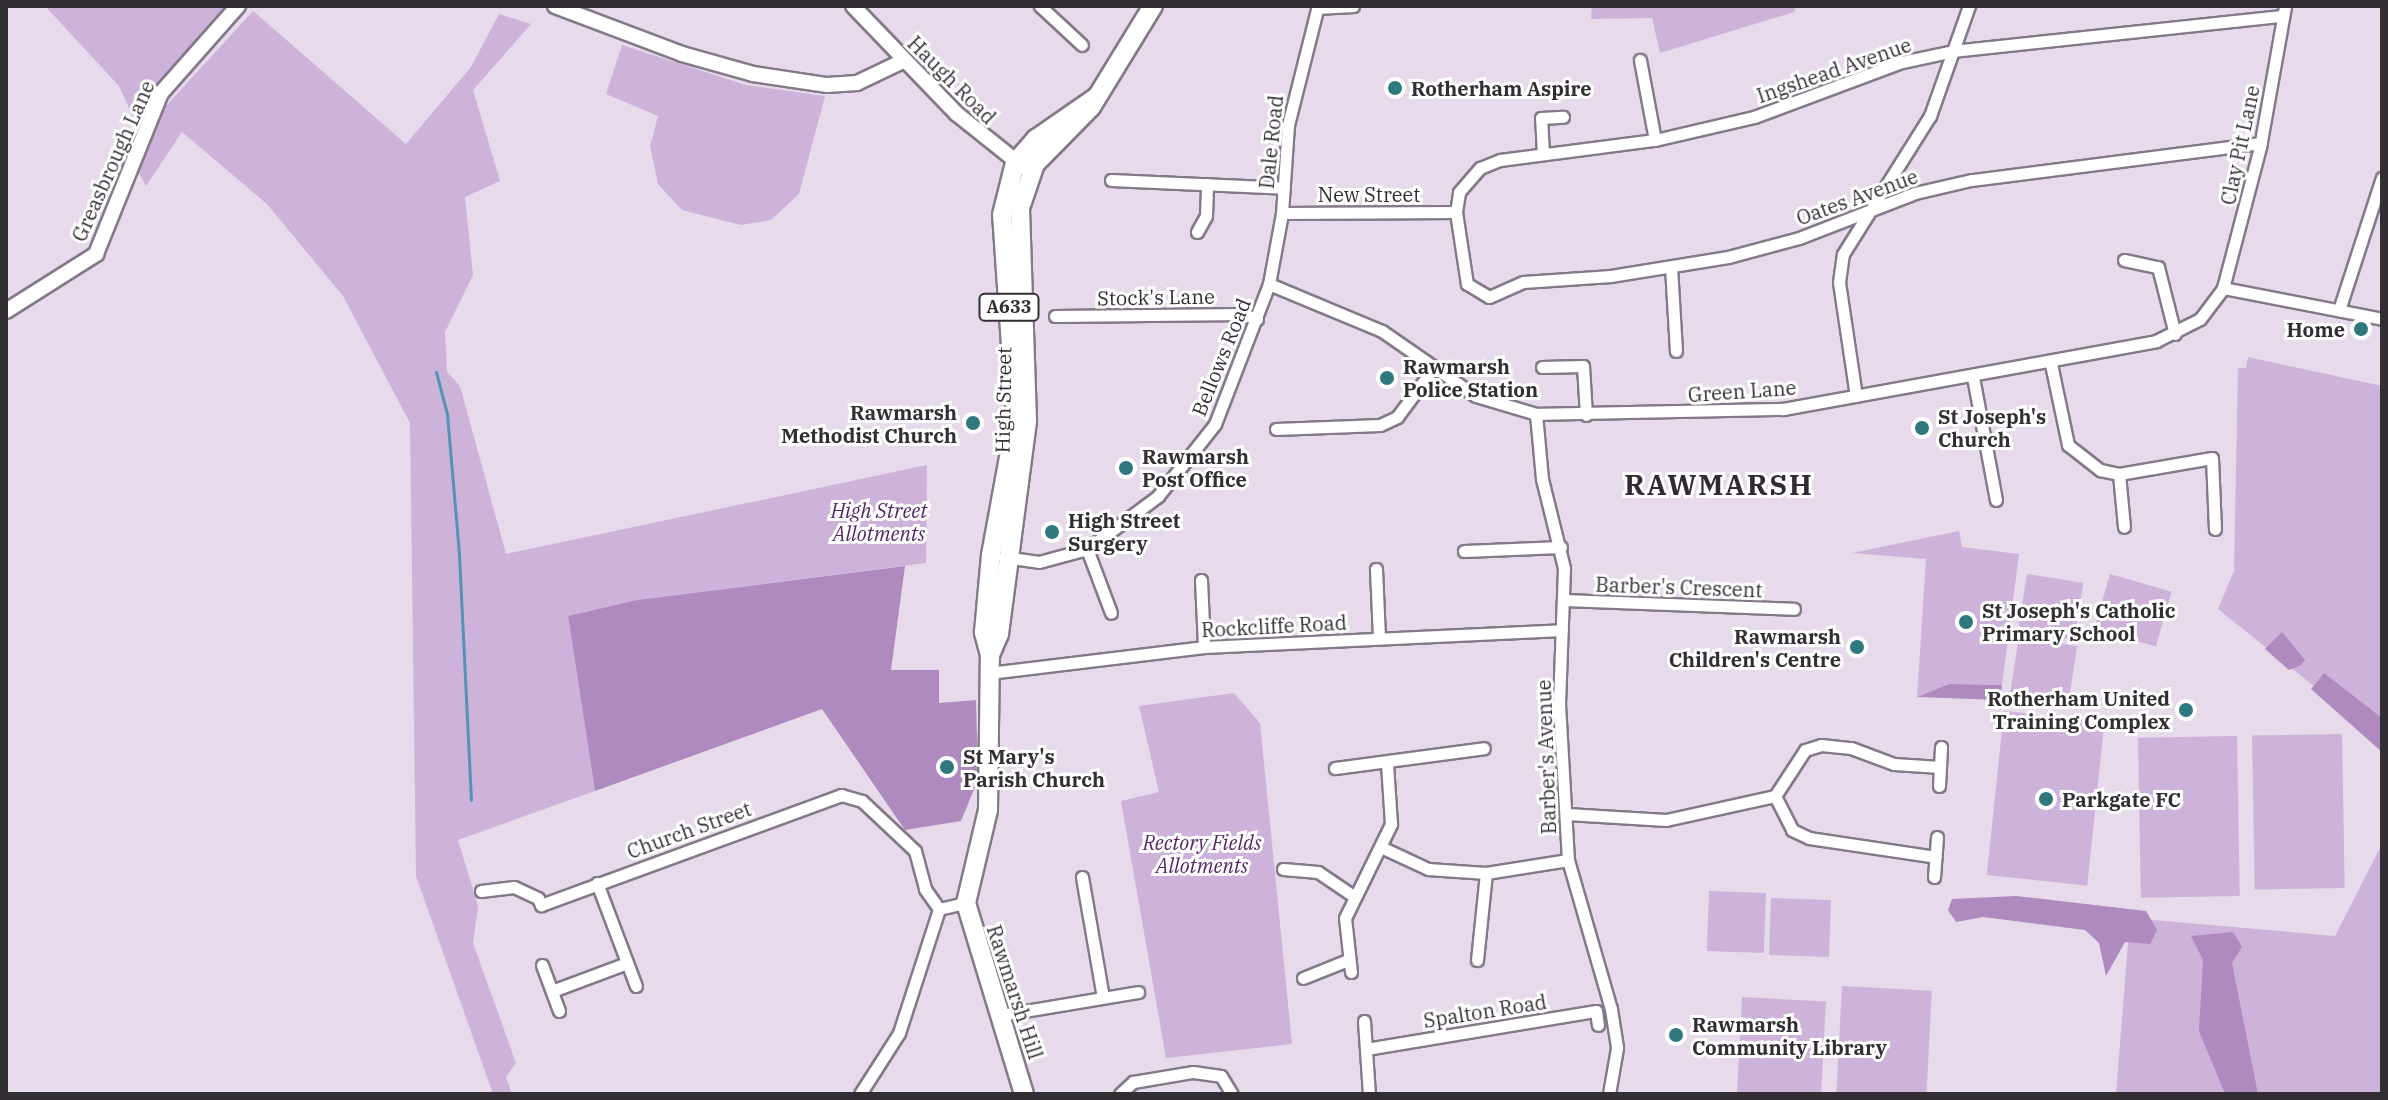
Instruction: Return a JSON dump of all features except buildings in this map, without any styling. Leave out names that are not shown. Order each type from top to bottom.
[{"type":"main road","name":"High Street","points":[[966,903],[988,810],[989,664],[999,634],[1000,556],[1027,420],[1018,237],[1023,168],[1095,98],[1153,6]]},
{"type":"main road","name":"Rawmarsh Hill","points":[[966,903],[1024,1094]]},
{"type":"street","name":"Greasbrough Lane","points":[[6,311],[96,254],[161,93],[238,6]]},
{"type":"street","points":[[555,6],[693,58],[753,74],[827,85],[857,83],[903,61]]},
{"type":"street","name":"Haugh Road","points":[[853,6],[903,61],[1023,168]]},
{"type":"street","points":[[1040,6],[1082,45]]},
{"type":"street","points":[[1318,7],[1353,6]]},
{"type":"street","points":[[1856,396],[1839,274],[1846,245],[1899,171],[1930,116],[1969,6]]},
{"type":"street","name":"Dale Road","points":[[1269,284],[1282,213],[1295,84],[1318,7]]},
{"type":"street","name":"Ingshead Avenue","points":[[1456,212],[1459,192],[1480,168],[1500,160],[1655,140],[1754,117],[1902,62],[1953,51],[2284,11]]},
{"type":"street","name":"Clay Pit Lane","points":[[2223,288],[2261,143],[2284,11]]},
{"type":"street","points":[[1640,60],[1655,140]]},
{"type":"street","points":[[1543,154],[1541,118],[1563,117]]},
{"type":"street","name":"Oates Avenue","points":[[1456,212],[1464,273],[1472,290],[1495,296],[1523,282],[1671,267],[1799,238],[1915,193],[1971,180],[2261,143]]},
{"type":"street","points":[[2339,310],[2382,178]]},
{"type":"street","points":[[1111,180],[1284,188]]},
{"type":"street","points":[[1197,232],[1206,216],[1207,184]]},
{"type":"street","name":"New Street","points":[[1282,213],[1456,212]]},
{"type":"street","points":[[2124,260],[2158,267],[2175,334]]},
{"type":"street","points":[[1671,267],[1676,351]]},
{"type":"street","name":"Green Lane","points":[[1269,284],[1382,331],[1432,370],[1476,396],[1536,414],[1586,415],[1754,412],[2051,364],[2175,334],[2200,319],[2223,288]]},
{"type":"street","name":"Bellows Road","points":[[1000,556],[1039,562],[1087,549],[1158,496],[1198,450],[1226,400],[1269,284]]},
{"type":"street","points":[[2223,288],[2382,319]]},
{"type":"street","name":"Stock's Lane","points":[[1055,316],[1243,314],[1257,319]]},
{"type":"street","points":[[2051,364],[2068,445],[2100,470],[2119,474],[2212,458],[2215,529]]},
{"type":"street","points":[[1542,367],[1583,366],[1586,415]]},
{"type":"street","points":[[1276,429],[1389,422],[1432,370]]},
{"type":"street","points":[[1973,377],[1996,500]]},
{"type":"street","name":"Barber's Avenue","points":[[1536,414],[1542,479],[1561,547],[1563,600],[1559,704],[1568,860],[1611,1009],[1617,1048],[1609,1094]]},
{"type":"street","points":[[2119,474],[2124,527]]},
{"type":"street","points":[[1464,551],[1561,547]]},
{"type":"street","points":[[1087,549],[1111,613]]},
{"type":"street","points":[[1376,569],[1379,638]]},
{"type":"street","points":[[1201,580],[1204,647]]},
{"type":"street","name":"Barber's Crescent","points":[[1563,600],[1794,609]]},
{"type":"street","name":"Rockcliffe Road","points":[[989,664],[1204,647],[1562,630]]},
{"type":"street","points":[[1567,814],[1666,820],[1775,796],[1805,750],[1821,745],[1851,748],[1894,764],[1940,767]]},
{"type":"street","points":[[1939,786],[1941,747]]},
{"type":"street","points":[[1335,768],[1387,764],[1458,748],[1484,748]]},
{"type":"street","points":[[1303,978],[1350,966],[1345,918],[1352,895],[1383,848],[1391,824],[1387,764]]},
{"type":"street","name":"Church Street","points":[[481,891],[514,887],[538,898],[541,905],[841,795],[862,801],[915,851],[925,889],[939,909]]},
{"type":"street","points":[[1775,796],[1792,830],[1809,838],[1936,857]]},
{"type":"street","points":[[1934,877],[1937,837]]},
{"type":"street","points":[[1383,848],[1428,869],[1486,873],[1568,860]]},
{"type":"street","points":[[1283,869],[1318,872],[1352,895]]},
{"type":"street","points":[[1477,960],[1486,873]]},
{"type":"street","points":[[1082,877],[1103,997]]},
{"type":"street","points":[[597,883],[636,986]]},
{"type":"street","points":[[860,1094],[899,1033],[939,909],[966,903]]},
{"type":"street","points":[[552,991],[627,963]]},
{"type":"street","points":[[542,965],[559,1011]]},
{"type":"street","points":[[1001,1015],[1138,992]]},
{"type":"street","name":"Spalton Road","points":[[1366,1049],[1596,1011],[1598,1025]]},
{"type":"street","points":[[1364,1021],[1369,1094]]},
{"type":"street","points":[[1120,1094],[1133,1082],[1193,1072],[1221,1076],[1232,1094]]},
{"type":"green space","points":[[45,6],[229,6],[133,117],[119,86]]},
{"type":"green space","points":[[1592,6],[1796,6],[1794,12],[1660,53],[1652,18],[1591,19]]},
{"type":"green space","name":"High Street Allotments","points":[[253,11],[406,144],[471,67],[499,14],[531,24],[473,90],[500,181],[465,197],[473,275],[445,332],[447,372],[460,386],[506,554],[927,465],[926,563],[637,600],[568,616],[595,791],[458,840],[478,906],[473,943],[516,1063],[506,1077],[512,1094],[493,1094],[416,876],[410,423],[343,296],[267,204],[182,132],[146,186],[138,171],[165,107]]},
{"type":"green space","points":[[622,45],[746,85],[825,96],[799,194],[771,220],[741,225],[682,210],[658,184],[650,146],[658,116],[606,94]]},
{"type":"green space","points":[[2248,357],[2382,386],[2382,741],[2218,609],[2234,571],[2238,368],[2246,368]]},
{"type":"green space","points":[[1959,531],[1962,547],[2019,554],[2002,685],[1949,684],[1917,697],[1926,559],[1852,553]]},
{"type":"green space","points":[[2027,574],[2083,583],[2074,640],[2018,631]]},
{"type":"green space","points":[[2110,574],[2172,592],[2156,646],[2094,629]]},
{"type":"green space","points":[[2019,637],[2077,646],[2068,704],[2010,694]]},
{"type":"green space","name":"Rectory Fields Allotments","points":[[1234,693],[1260,723],[1292,1044],[1166,1058],[1121,801],[1159,792],[1139,706]]},
{"type":"green space","name":"Parkgate FC","points":[[2004,711],[2104,722],[2087,886],[1987,875]]},
{"type":"green space","points":[[2342,734],[2345,888],[2255,890],[2252,736]]},
{"type":"green space","points":[[2237,736],[2240,896],[2141,898],[2138,738]]},
{"type":"green space","points":[[2382,844],[2382,1094],[2116,1094],[2130,918],[2335,936]]},
{"type":"green space","points":[[1709,891],[1766,893],[1764,953],[1707,951]]},
{"type":"green space","points":[[1771,898],[1831,900],[1829,957],[1769,955]]},
{"type":"green space","points":[[1842,986],[1932,991],[1926,1094],[1836,1094]]},
{"type":"green space","points":[[1742,997],[1826,1001],[1821,1094],[1737,1094]]},
{"type":"shaded area","points":[[905,566],[891,670],[939,670],[939,703],[976,700],[978,780],[961,821],[905,830],[822,709],[595,791],[568,616],[637,600]]},
{"type":"shaded area","points":[[2282,632],[2305,660],[2289,670],[2265,649]]},
{"type":"shaded area","points":[[2324,673],[2382,718],[2382,752],[2311,689]]},
{"type":"shaded area","points":[[1949,684],[2002,685],[2000,700],[1917,697]]},
{"type":"shaded area","points":[[2016,896],[2146,911],[2157,930],[2150,944],[2125,942],[2106,976],[2099,943],[2085,930],[1983,917],[1956,922],[1948,910],[1952,899]]},
{"type":"shaded area","points":[[2233,932],[2242,947],[2232,963],[2258,1094],[2225,1094],[2199,1031],[2203,960],[2191,936]]},
{"type":"waterway","points":[[436,372],[447,414],[459,555],[471,800]]},
{"type":"place","name":"Rotherham Aspire","points":[[1395,88]]},
{"type":"place","name":"Home","points":[[2361,329]]},
{"type":"place","name":"Rawmarsh Police Station","points":[[1387,378]]},
{"type":"place","name":"Rawmarsh Methodist Church","points":[[973,423]]},
{"type":"place","name":"St Joseph's Church","points":[[1922,428]]},
{"type":"place","name":"Rawmarsh Post Office","points":[[1126,468]]},
{"type":"place","name":"High Street Surgery","points":[[1052,532]]},
{"type":"place","name":"St Joseph's Catholic Primary School","points":[[1966,622]]},
{"type":"place","name":"Rawmarsh Children's Centre","points":[[1857,647]]},
{"type":"place","name":"Rotherham United Training Complex","points":[[2186,710]]},
{"type":"place","name":"St Mary's Parish Church","points":[[947,767]]},
{"type":"place","name":"Parkgate FC","points":[[2046,799]]},
{"type":"place","name":"Rawmarsh Community Library","points":[[1676,1035]]},
{"type":"district","name":"RAWMARSH","points":[[1719,485]]}]
